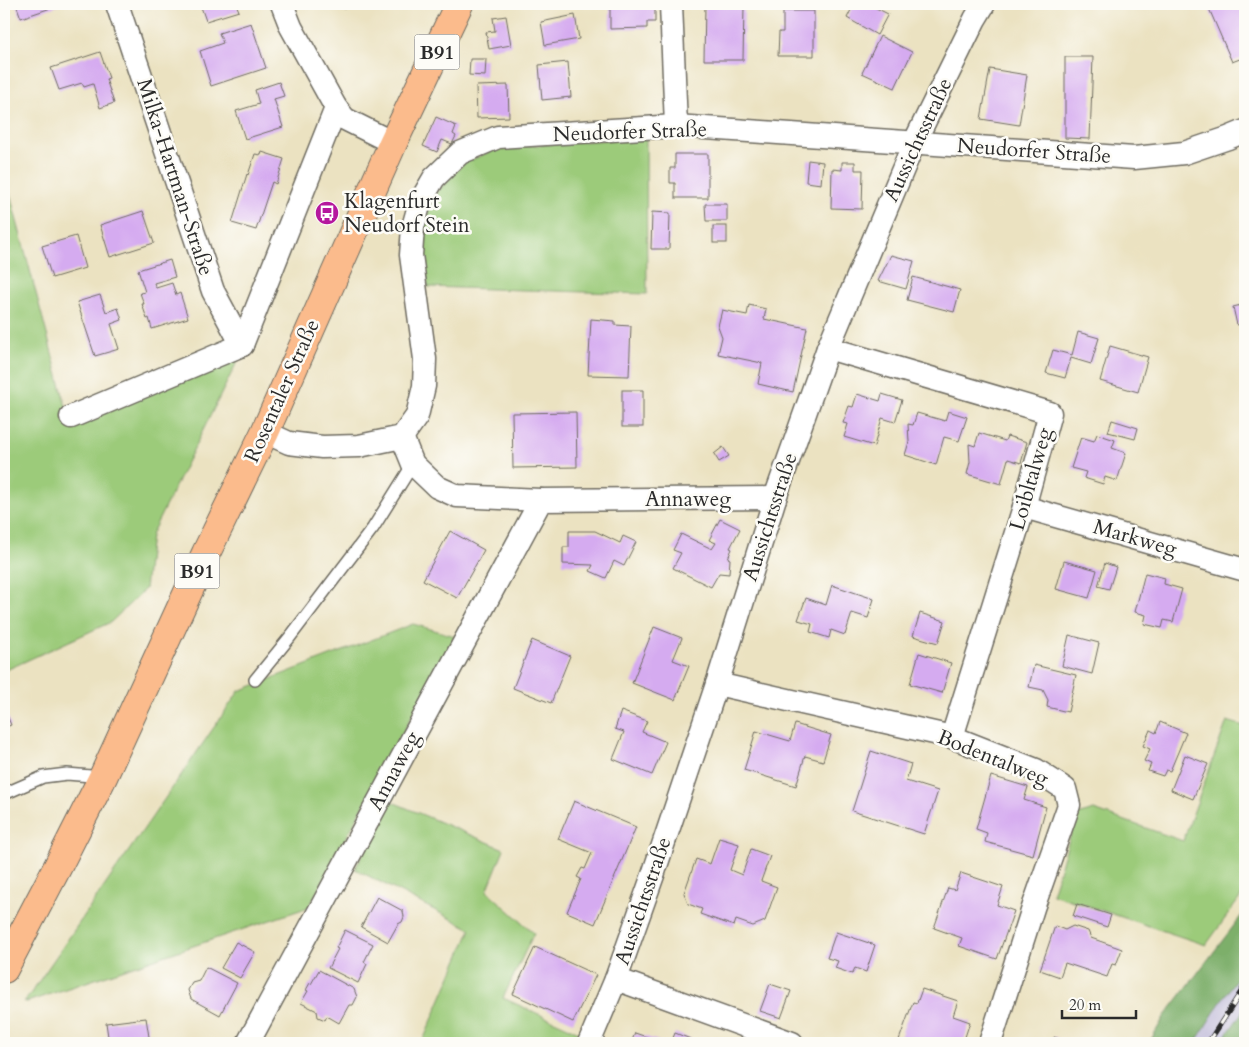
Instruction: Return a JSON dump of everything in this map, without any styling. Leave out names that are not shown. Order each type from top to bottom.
[{"type":"main road","name":"Rosentaler Straße","points":[[4,969],[103,777],[206,553],[265,432],[393,143],[459,4]]},
{"type":"street","name":"Milka-Hartman-Straße","points":[[118,4],[213,291],[242,345]]},
{"type":"street","points":[[282,4],[292,27],[336,108],[345,119],[393,143]]},
{"type":"street","points":[[671,4],[676,126]]},
{"type":"street","name":"Aussichtsstraße","points":[[589,1043],[616,979],[653,875],[717,684],[775,498],[828,348],[914,143],[984,4]]},
{"type":"street","points":[[71,417],[242,345],[336,108]]},
{"type":"street","name":"Neudorfer Straße","points":[[402,437],[417,416],[424,386],[425,359],[411,255],[413,227],[420,202],[434,178],[460,153],[498,137],[676,126],[1134,158],[1184,153],[1245,131]]},
{"type":"street","name":"Loibltalweg","points":[[828,348],[1050,413],[1024,507],[952,738]]},
{"type":"street","points":[[265,432],[290,443],[322,447],[359,446],[402,437]]},
{"type":"street","name":"Annaweg","points":[[402,437],[414,464],[437,487],[457,496],[540,500],[775,498]]},
{"type":"street","name":"Annaweg","points":[[248,1043],[540,500]]},
{"type":"street","name":"Markweg","points":[[1024,507],[1245,570]]},
{"type":"street","name":"Bodentalweg","points":[[717,684],[952,738],[1036,770],[1065,789],[1069,805],[990,1043]]},
{"type":"street","points":[[616,979],[792,1043]]},
{"type":"lane","points":[[254,680],[290,637],[373,528],[414,464]]},
{"type":"lane","points":[[4,794],[43,777],[67,774],[103,777]]},
{"type":"shaded area","points":[[1245,968],[1245,1008],[1221,1043],[1195,1043],[1223,998]]},
{"type":"green space","points":[[646,137],[647,294],[428,287],[421,236],[433,196],[464,163],[498,148]]},
{"type":"green space","points":[[4,172],[71,425],[240,356],[151,535],[145,589],[111,622],[4,671]]},
{"type":"green space","points":[[413,624],[455,636],[309,907],[24,1003],[239,691]]},
{"type":"green space","points":[[1227,721],[1244,726],[1245,721],[1245,891],[1206,945],[1052,894],[1077,815],[1094,810],[1183,841]]},
{"type":"green space","points":[[390,801],[504,849],[487,891],[534,933],[503,998],[581,1033],[576,1043],[422,1043],[471,929],[355,869]]},
{"type":"green space","points":[[1245,911],[1245,968],[1223,998],[1195,1043],[1149,1043],[1164,1017]]},
{"type":"green space","points":[[1245,1008],[1245,1043],[1221,1043]]},
{"type":"building","points":[[16,4],[63,4],[21,18]]},
{"type":"building","points":[[200,4],[236,4],[239,11],[206,21]]},
{"type":"building","points":[[342,4],[364,4],[343,9]]},
{"type":"building","points":[[610,4],[655,5],[655,22],[647,22],[647,28],[610,29]]},
{"type":"building","points":[[854,4],[868,4],[888,14],[877,35],[847,18]]},
{"type":"building","points":[[1207,4],[1244,4],[1245,57],[1232,62]]},
{"type":"building","points":[[705,5],[744,6],[743,60],[704,60]]},
{"type":"building","points":[[783,11],[814,11],[814,56],[778,56],[779,32],[783,32]]},
{"type":"building","points":[[575,15],[579,39],[545,45],[541,22]]},
{"type":"building","points":[[506,16],[511,45],[489,49],[486,32],[495,31],[493,18]]},
{"type":"building","points":[[251,23],[266,68],[211,86],[200,51],[223,43],[219,33]]},
{"type":"building","points":[[880,36],[912,52],[895,88],[862,73]]},
{"type":"building","points":[[100,52],[109,78],[106,79],[114,103],[100,108],[93,84],[84,87],[82,83],[59,90],[51,68]]},
{"type":"building","points":[[1065,57],[1093,57],[1090,139],[1065,138]]},
{"type":"building","points":[[470,59],[486,59],[485,76],[469,75]]},
{"type":"building","points":[[568,62],[571,97],[542,100],[539,65]]},
{"type":"building","points":[[990,69],[1027,75],[1019,125],[981,119]]},
{"type":"building","points":[[279,82],[284,96],[274,99],[283,127],[245,139],[236,111],[259,104],[255,90]]},
{"type":"building","points":[[508,85],[509,117],[477,118],[476,86]]},
{"type":"building","points":[[436,117],[456,126],[453,134],[456,136],[452,144],[442,140],[437,152],[423,146]]},
{"type":"building","points":[[262,152],[284,159],[276,184],[272,182],[256,230],[232,223],[255,154],[261,155]]},
{"type":"building","points":[[675,154],[708,154],[708,198],[675,198],[675,183],[670,183],[670,168],[675,168]]},
{"type":"building","points":[[808,160],[823,162],[821,184],[806,182]]},
{"type":"building","points":[[842,162],[855,162],[855,170],[863,170],[862,209],[831,208],[832,169],[842,170]]},
{"type":"building","points":[[705,204],[727,204],[727,221],[706,221]]},
{"type":"building","points":[[143,211],[154,243],[110,257],[100,225]]},
{"type":"building","points":[[652,212],[670,213],[669,249],[651,249]]},
{"type":"building","points":[[713,226],[727,226],[727,243],[713,243]]},
{"type":"building","points":[[76,236],[85,268],[52,278],[42,246]]},
{"type":"building","points":[[891,255],[914,261],[906,289],[878,281]]},
{"type":"building","points":[[170,260],[175,277],[154,283],[156,288],[172,283],[176,295],[180,293],[188,318],[152,329],[142,304],[144,304],[140,293],[145,292],[138,270]]},
{"type":"building","points":[[913,277],[960,290],[954,312],[907,300]]},
{"type":"building","points":[[100,295],[106,312],[118,308],[122,320],[111,324],[119,349],[95,356],[77,302]]},
{"type":"building","points":[[1245,304],[1245,323],[1237,325],[1233,307]]},
{"type":"building","points":[[749,305],[766,309],[764,319],[807,328],[793,392],[758,384],[762,363],[718,354],[722,337],[718,326],[722,310],[747,315]]},
{"type":"building","points":[[591,319],[615,321],[615,325],[631,326],[629,376],[588,375]]},
{"type":"building","points":[[1078,332],[1099,338],[1091,364],[1071,358],[1065,378],[1046,373],[1053,350],[1072,355]]},
{"type":"building","points":[[1110,346],[1148,357],[1138,392],[1100,381]]},
{"type":"building","points":[[622,390],[643,390],[643,427],[622,427]]},
{"type":"building","points":[[857,394],[880,401],[882,394],[902,400],[895,422],[882,418],[874,446],[844,437],[848,424],[843,423],[849,406],[853,407]]},
{"type":"building","points":[[948,411],[967,417],[959,441],[944,437],[936,465],[905,455],[909,442],[908,424],[913,425],[917,413],[945,421]]},
{"type":"building","points":[[576,412],[577,467],[513,468],[512,413]]},
{"type":"building","points":[[1112,420],[1138,428],[1135,439],[1108,432]]},
{"type":"building","points":[[979,433],[1005,441],[1007,436],[1027,442],[1021,463],[1008,459],[1001,484],[967,474],[970,462],[969,444],[975,446]]},
{"type":"building","points":[[1097,434],[1115,440],[1112,448],[1126,453],[1117,481],[1105,477],[1103,484],[1084,478],[1086,472],[1071,468],[1081,437],[1094,441]]},
{"type":"building","points":[[723,447],[729,456],[719,462],[714,454]]},
{"type":"building","points":[[720,519],[740,529],[730,548],[732,549],[728,558],[730,559],[729,574],[719,573],[711,587],[673,568],[681,553],[673,550],[681,534],[712,549],[716,543],[709,540]]},
{"type":"building","points":[[450,531],[484,550],[457,598],[423,580]]},
{"type":"building","points":[[569,531],[595,531],[620,543],[623,536],[636,542],[624,566],[614,561],[606,578],[590,571],[593,565],[563,564],[563,547],[569,547]]},
{"type":"building","points":[[1064,561],[1097,570],[1089,598],[1056,589]]},
{"type":"building","points":[[1105,563],[1116,567],[1109,589],[1098,586]]},
{"type":"building","points":[[1145,573],[1165,578],[1164,584],[1182,589],[1173,622],[1164,620],[1162,628],[1144,624],[1146,615],[1135,612]]},
{"type":"building","points":[[832,585],[874,599],[868,618],[852,613],[845,635],[831,630],[829,638],[810,632],[812,624],[798,620],[806,598],[826,605]]},
{"type":"building","points":[[920,613],[945,621],[938,643],[913,636]]},
{"type":"building","points":[[654,627],[682,638],[673,660],[689,666],[675,700],[632,683]]},
{"type":"building","points":[[1069,635],[1099,643],[1092,674],[1062,666]]},
{"type":"building","points":[[532,640],[570,656],[551,703],[513,688]]},
{"type":"building","points":[[919,653],[951,663],[942,693],[910,684]]},
{"type":"building","points":[[1034,665],[1076,675],[1068,712],[1047,707],[1048,700],[1043,690],[1029,687]]},
{"type":"building","points":[[4,708],[11,725],[4,728]]},
{"type":"building","points":[[621,711],[647,721],[642,732],[666,742],[652,775],[613,759],[624,732],[615,729]]},
{"type":"building","points":[[1160,722],[1186,733],[1170,771],[1166,770],[1163,776],[1148,771],[1151,764],[1144,761],[1150,749],[1143,746],[1150,730],[1156,733]]},
{"type":"building","points":[[795,724],[831,735],[823,761],[805,756],[796,786],[744,770],[756,731],[790,741]]},
{"type":"building","points":[[871,751],[911,764],[906,781],[938,791],[924,834],[852,811]]},
{"type":"building","points":[[1185,755],[1208,764],[1193,799],[1171,790]]},
{"type":"building","points":[[991,776],[1028,787],[1024,800],[1046,807],[1033,855],[985,842],[987,833],[976,829]]},
{"type":"building","points":[[574,801],[636,827],[595,924],[567,912],[581,879],[577,877],[582,868],[585,869],[592,853],[558,839]]},
{"type":"building","points":[[719,838],[739,844],[730,870],[742,875],[751,849],[770,856],[761,881],[777,887],[765,921],[753,926],[736,920],[734,926],[700,914],[702,909],[688,904],[684,893],[696,859],[710,864]]},
{"type":"building","points":[[961,873],[1003,887],[997,905],[1014,911],[997,959],[959,946],[962,938],[934,928],[948,888],[955,890]]},
{"type":"building","points":[[377,897],[403,911],[404,917],[402,922],[398,924],[388,942],[361,927]]},
{"type":"building","points":[[1077,904],[1111,915],[1107,927],[1073,916]]},
{"type":"building","points":[[1055,926],[1065,930],[1073,926],[1088,931],[1091,938],[1122,949],[1116,965],[1112,964],[1107,977],[1065,963],[1060,977],[1040,970]]},
{"type":"building","points":[[345,930],[373,944],[364,962],[367,964],[358,983],[328,968]]},
{"type":"building","points":[[836,932],[875,945],[866,972],[855,968],[852,974],[835,968],[838,961],[827,958]]},
{"type":"building","points":[[236,942],[255,952],[240,978],[221,968]]},
{"type":"building","points":[[535,947],[596,975],[573,1022],[513,994]]},
{"type":"building","points":[[206,967],[237,983],[220,1015],[191,999],[188,990],[192,983],[199,981]]},
{"type":"building","points":[[319,970],[354,989],[357,997],[353,1005],[349,1005],[339,1023],[327,1016],[325,1020],[318,1017],[317,1011],[301,1003],[308,991],[306,990]]},
{"type":"building","points":[[770,984],[791,991],[781,1018],[760,1011]]},
{"type":"building","points":[[922,989],[958,1001],[953,1016],[970,1022],[963,1043],[907,1043],[899,1040],[913,1002],[917,1003]]},
{"type":"building","points":[[146,1018],[150,1043],[109,1043],[106,1023]]},
{"type":"building","points":[[635,1033],[664,1043],[631,1043]]},
{"type":"building","points":[[675,1033],[696,1041],[695,1043],[671,1043]]},
{"type":"building","points":[[1054,1037],[1071,1043],[1053,1043]]},
{"type":"railway","points":[[1208,1043],[1245,986]]},
{"type":"place","name":"Klagenfurt Neudorf Stein","points":[[327,213]]}]
